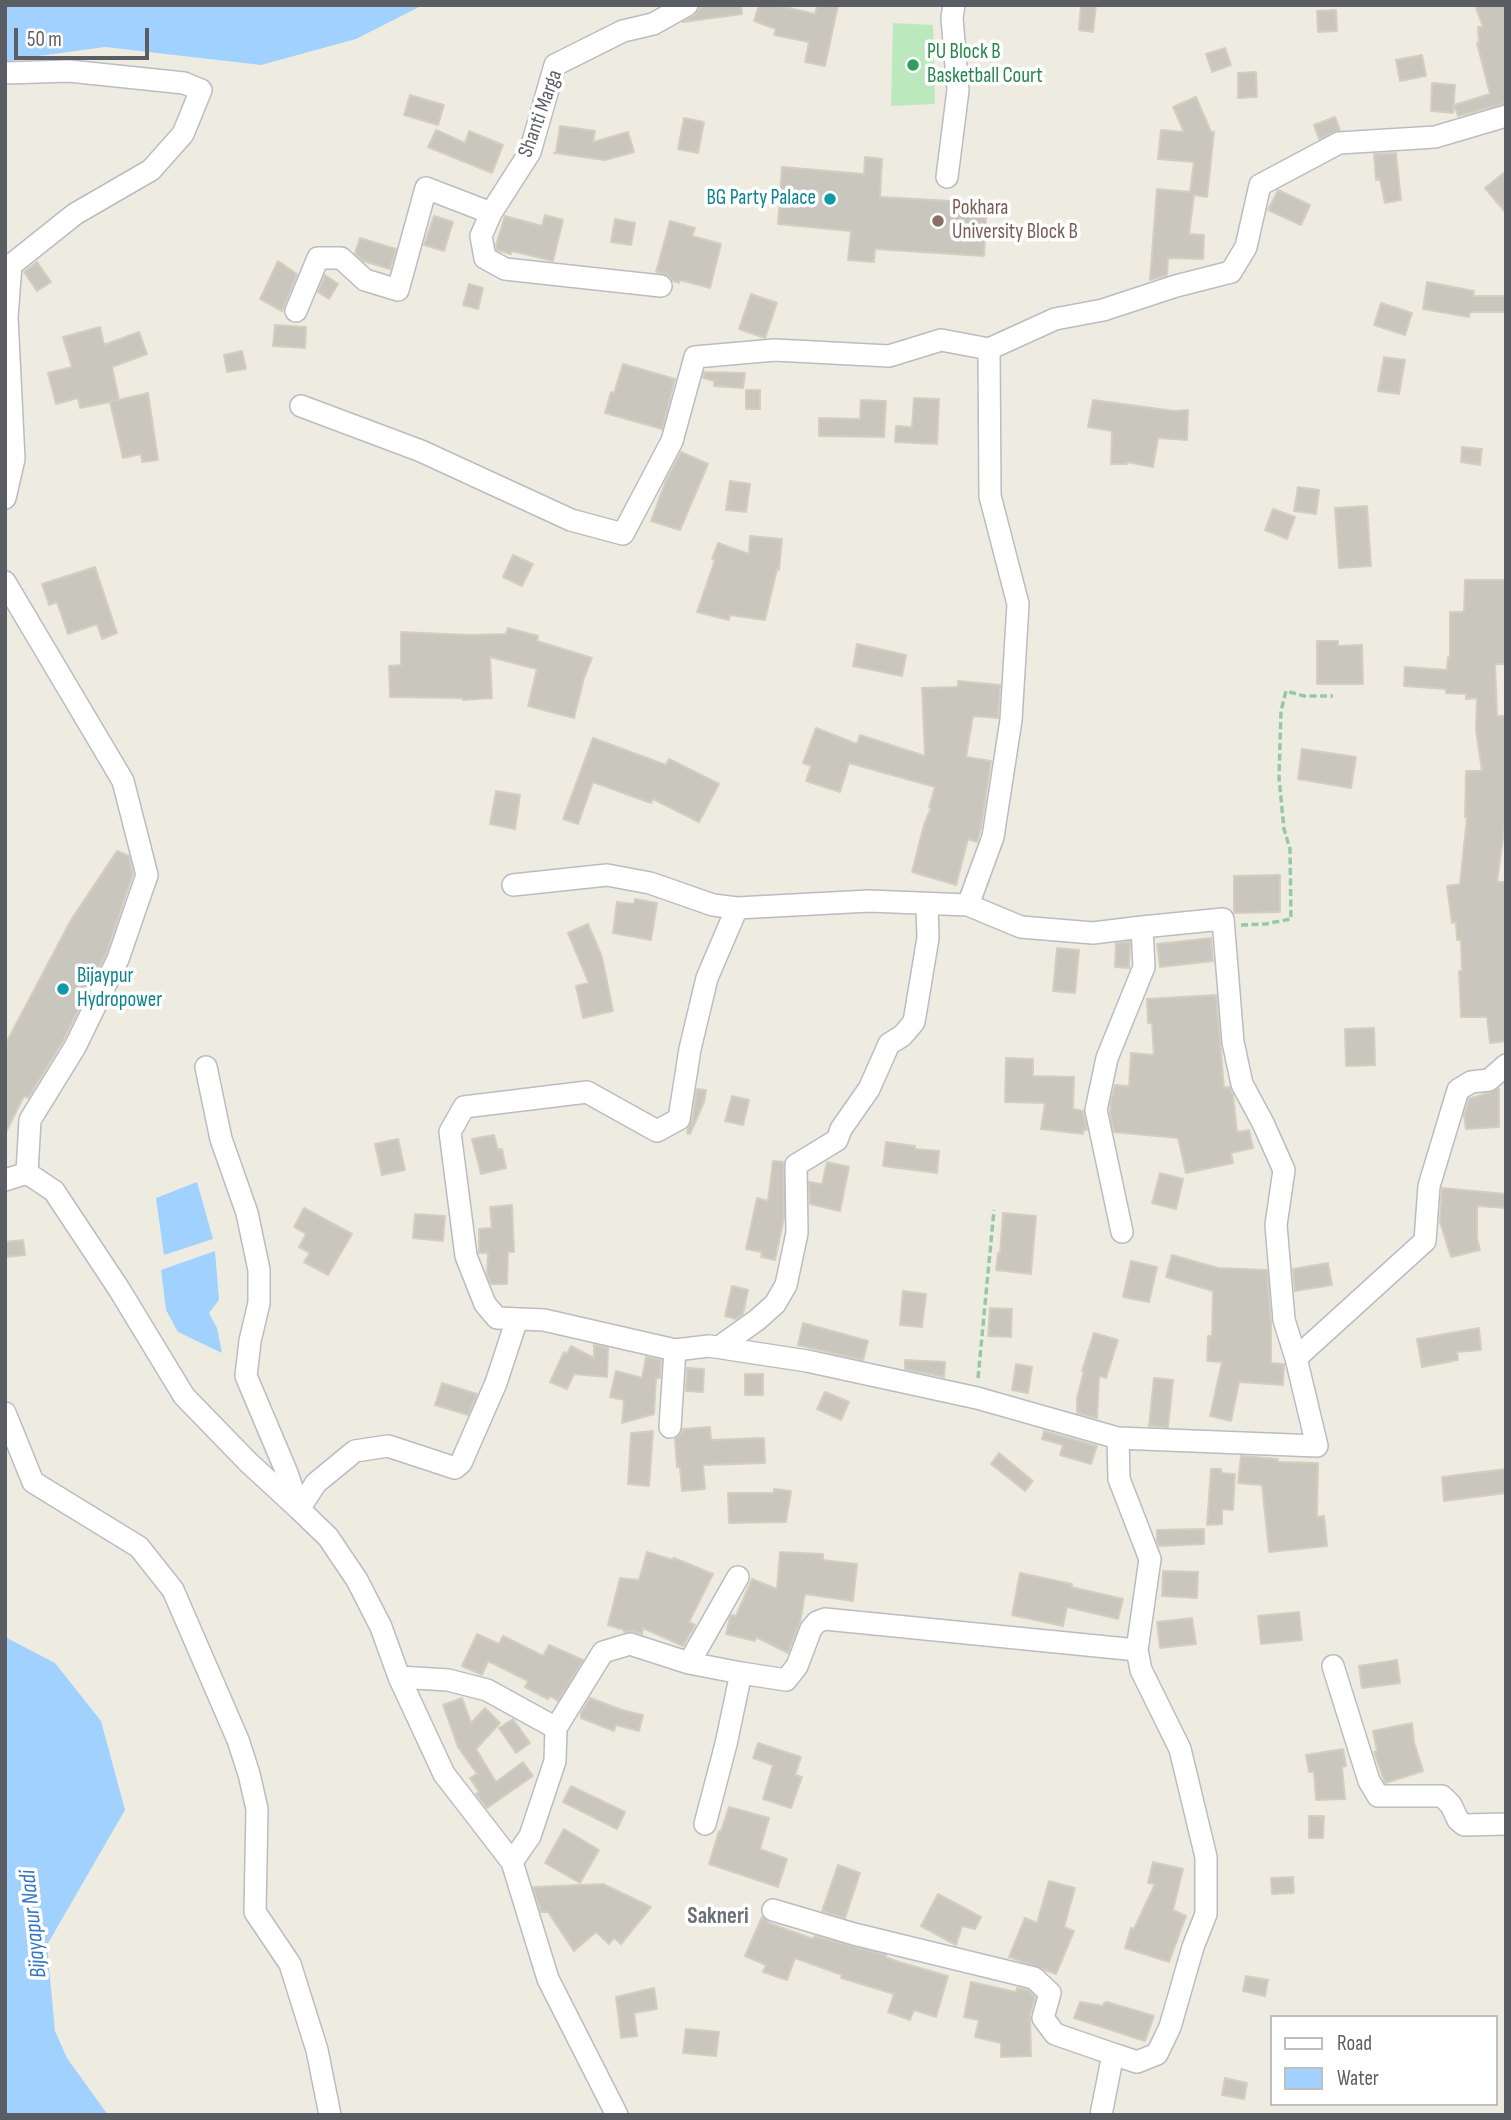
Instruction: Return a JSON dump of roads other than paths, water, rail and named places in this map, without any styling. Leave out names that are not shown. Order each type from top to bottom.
[{"type":"street","name":"Shanti Marga","points":[[660,286],[505,269],[485,258],[481,236],[491,213],[530,152],[555,65],[623,32],[653,23],[687,5]]},
{"type":"street","points":[[947,177],[958,90],[952,19],[954,5]]},
{"type":"street","points":[[5,73],[69,71],[184,83],[201,90],[183,134],[151,170],[75,214],[11,265],[7,317],[14,459],[5,498]]},
{"type":"street","points":[[301,406],[421,452],[571,520],[623,534],[672,442],[695,357],[775,350],[889,356],[941,340],[989,349],[1055,319],[1103,310],[1176,286],[1231,272],[1246,247],[1260,185],[1339,143],[1435,138],[1506,116]]},
{"type":"street","points":[[296,312],[318,258],[341,258],[365,280],[398,290],[426,188],[491,213]]},
{"type":"street","points":[[968,905],[993,837],[1011,720],[1018,604],[990,496],[989,349]]},
{"type":"street","points":[[5,582],[123,781],[147,875],[118,959],[75,1047],[30,1120],[27,1173]]},
{"type":"street","points":[[513,885],[607,875],[650,883],[713,905],[737,908],[869,901],[968,905],[1021,927],[1093,933],[1223,919],[1233,1042],[1242,1084],[1264,1123],[1284,1170],[1276,1225],[1284,1320],[1317,1446],[1118,1438],[976,1398],[807,1361],[709,1346],[675,1350],[544,1320],[497,1318],[485,1304],[466,1256],[450,1132],[464,1107],[587,1092],[657,1130],[679,1119],[690,1049],[707,978],[737,908]]},
{"type":"street","points":[[719,1347],[757,1321],[775,1304],[786,1285],[797,1233],[796,1165],[837,1140],[841,1129],[869,1089],[889,1044],[902,1036],[914,1022],[928,938],[927,904]]},
{"type":"street","points":[[1122,1232],[1097,1110],[1107,1058],[1144,967],[1142,927]]},
{"type":"street","points":[[1296,1358],[1425,1241],[1429,1186],[1458,1090],[1471,1082],[1489,1080],[1506,1065]]},
{"type":"street","points":[[206,1067],[221,1139],[247,1213],[259,1270],[259,1303],[250,1341],[246,1377],[299,1508]]},
{"type":"street","points":[[5,1180],[27,1173]]},
{"type":"street","points":[[27,1173],[54,1191],[184,1396],[248,1462],[328,1537],[357,1580],[381,1628],[399,1677],[444,1774],[512,1862],[548,1979],[617,2115]]},
{"type":"street","points":[[299,1508],[316,1483],[355,1451],[388,1446],[454,1468],[461,1463],[496,1382],[517,1319]]},
{"type":"street","points":[[670,1427],[675,1350]]},
{"type":"street","points":[[5,1413],[33,1482],[139,1547],[173,1590],[238,1740],[249,1774],[257,1809],[255,1912],[290,1964],[317,2050],[330,2115]]},
{"type":"street","points":[[773,1910],[854,1934],[1034,1978],[1050,1993],[1043,2018],[1055,2034],[1137,2062],[1157,2053],[1170,2028],[1193,1947],[1206,1914],[1206,1857],[1180,1749],[1141,1671],[1137,1650],[1150,1559],[1119,1479],[1118,1438]]},
{"type":"street","points":[[689,1662],[738,1577]]},
{"type":"street","points":[[512,1862],[530,1836],[555,1761],[556,1728],[603,1652],[631,1644],[689,1662],[786,1680],[797,1666],[811,1629],[817,1622],[825,1619],[1137,1650]]},
{"type":"street","points":[[1333,1666],[1369,1781],[1378,1796],[1443,1796],[1464,1825],[1506,1824]]},
{"type":"street","points":[[705,1824],[741,1673]]},
{"type":"street","points":[[399,1677],[448,1680],[487,1690],[556,1728]]},
{"type":"street","points":[[1101,2115],[1113,2054]]},
{"type":"water","points":[[5,5],[423,5],[356,39],[261,65],[105,47],[5,63]]},
{"type":"water","points":[[197,1182],[213,1239],[164,1255],[156,1198]]},
{"type":"water","points":[[215,1251],[219,1300],[209,1313],[217,1328],[222,1353],[178,1332],[166,1310],[161,1270]]},
{"type":"water","name":"Bijayapur Nadi","points":[[5,1637],[55,1663],[101,1721],[125,1810],[47,1945],[55,2031],[67,2058],[108,2115],[5,2115]]},
{"type":"place","name":"PU Block B Basketball Court","points":[[913,65]]},
{"type":"place","name":"BG Party Palace","points":[[830,199]]},
{"type":"place","name":"Pokhara University Block B","points":[[938,221]]},
{"type":"place","name":"Bijaypur Hydropower","points":[[63,989]]},
{"type":"district","name":"Sakneri","points":[[718,1917]]}]
